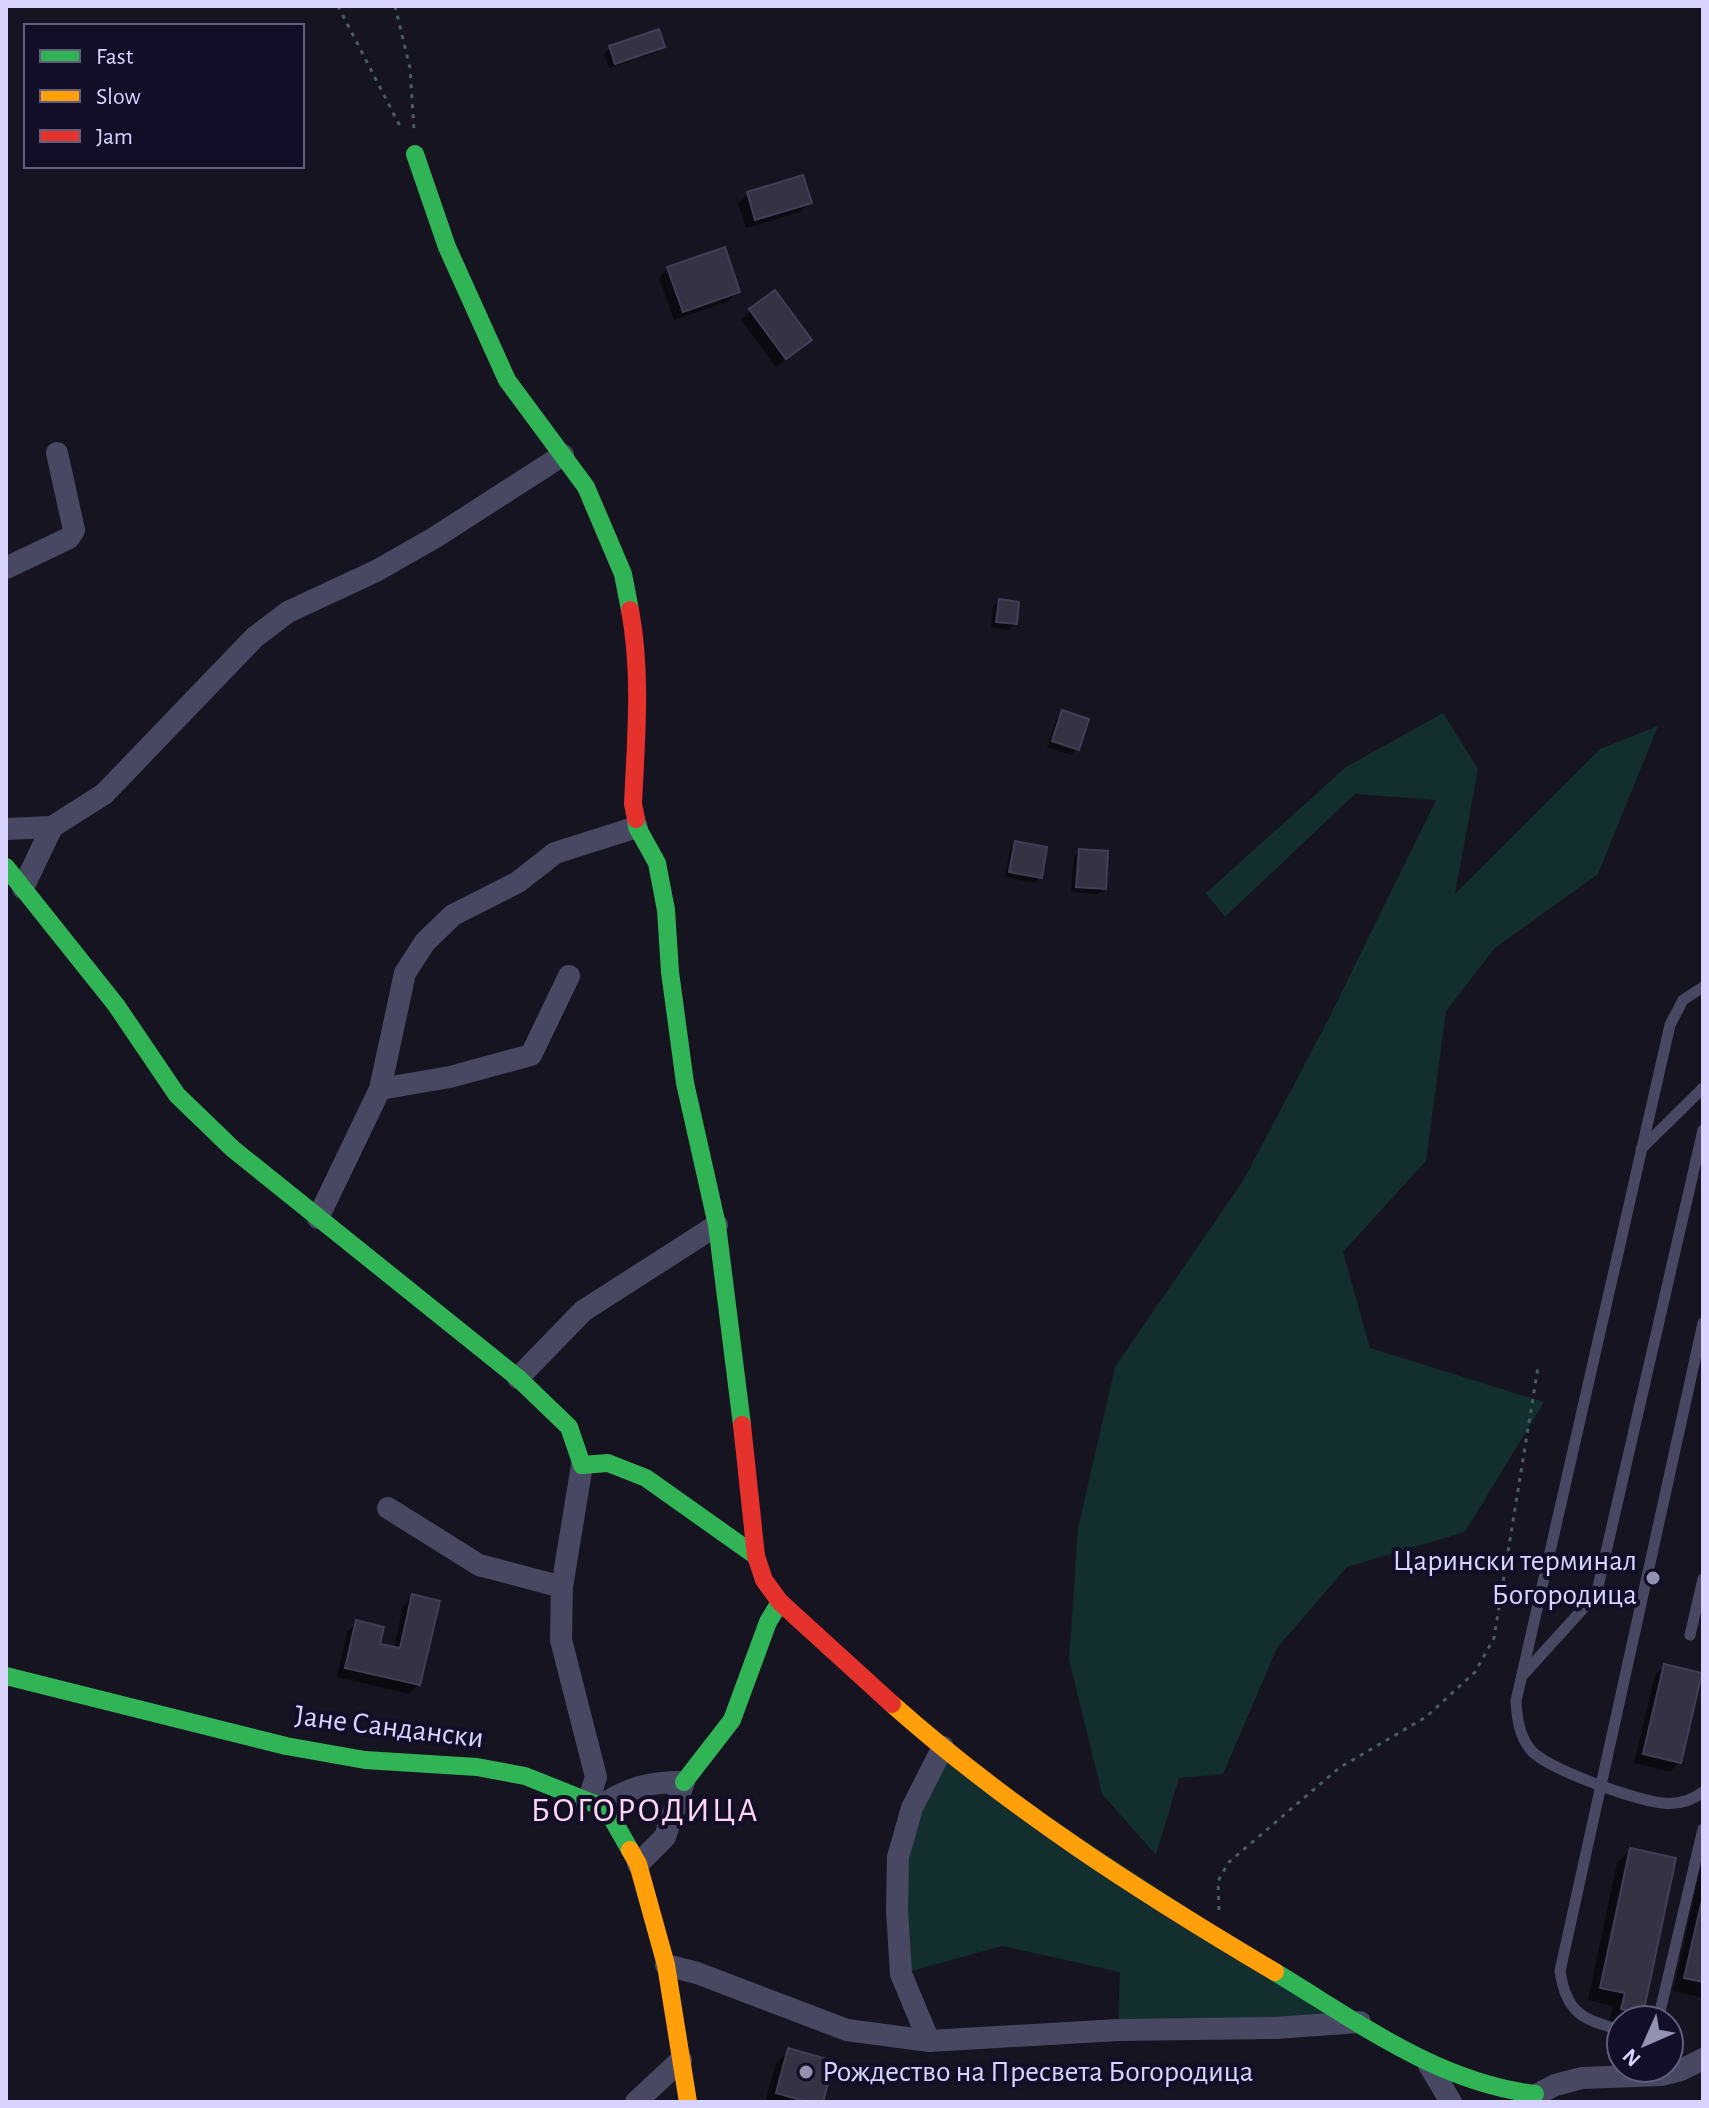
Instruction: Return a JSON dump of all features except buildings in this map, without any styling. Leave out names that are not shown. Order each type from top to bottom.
[{"type":"street","points":[[415,154],[447,247],[507,380],[586,487],[623,574],[636,644],[633,804],[637,827],[657,863],[666,910],[670,972],[685,1083],[717,1225],[756,1556],[764,1580],[780,1602],[943,1747],[1038,1822],[1243,1954],[1429,2065],[1486,2088],[1530,2098],[1582,2078],[1661,2075],[1681,2070],[1703,2059]]},
{"type":"street","points":[[6,568],[69,538],[74,530],[57,453]]},
{"type":"street","points":[[6,829],[52,827],[104,794],[255,637],[288,612],[376,571],[434,538],[563,455]]},
{"type":"street","points":[[23,888],[52,827]]},
{"type":"street","points":[[318,1218],[380,1089],[405,973],[425,942],[453,915],[518,882],[555,853],[637,827]]},
{"type":"street","points":[[6,867],[116,1005],[177,1095],[233,1149],[518,1378],[569,1427],[582,1465],[562,1587],[561,1640],[596,1777],[594,1802]]},
{"type":"street","points":[[380,1089],[450,1077],[531,1055],[569,976]]},
{"type":"street","points":[[518,1378],[583,1311],[717,1225]]},
{"type":"street","points":[[582,1465],[608,1463],[646,1478],[756,1556]]},
{"type":"street","points":[[388,1508],[479,1565],[562,1587]]},
{"type":"street","points":[[638,1864],[665,1837],[684,1782],[732,1720],[768,1622],[780,1602]]},
{"type":"street","name":"Јане Сандански","points":[[6,1676],[286,1746],[365,1760],[477,1767],[525,1776],[594,1802]]},
{"type":"street","points":[[929,2041],[901,1974],[898,1857],[912,1808],[943,1747]]},
{"type":"street","points":[[594,1802],[654,1782],[684,1782]]},
{"type":"street","points":[[594,1802],[613,1820],[638,1864],[666,1965],[688,2102]]},
{"type":"street","points":[[666,1965],[697,1973],[847,2030],[929,2041],[1118,2030],[1275,2028],[1361,2022]]},
{"type":"street","points":[[636,2102],[681,2060]]},
{"type":"street","points":[[1429,2065],[1451,2102]]},
{"type":"lane","points":[[1703,987],[1683,1000],[1670,1025],[1516,1701],[1518,1727],[1530,1749],[1550,1766],[1662,1803],[1684,1803],[1703,1792]]},
{"type":"lane","points":[[1641,1150],[1703,1088]]},
{"type":"lane","points":[[1522,1676],[1591,1600],[1598,1587],[1703,1130]]},
{"type":"lane","points":[[1605,2026],[1592,2022],[1575,2011],[1563,1993],[1560,1971],[1703,1323]]},
{"type":"lane","points":[[1690,1635],[1703,1579]]},
{"type":"lane","points":[[1662,2004],[1703,1829]]},
{"type":"path","points":[[338,6],[415,154]]},
{"type":"path","points":[[395,6],[410,68],[415,154]]},
{"type":"path","points":[[1219,1916],[1218,1881],[1229,1862],[1339,1768],[1426,1717],[1475,1672],[1494,1638],[1538,1367]]},
{"type":"green space","points":[[1443,713],[1478,769],[1455,894],[1600,749],[1658,726],[1598,874],[1495,948],[1446,1011],[1426,1161],[1343,1252],[1370,1348],[1544,1402],[1465,1532],[1347,1567],[1277,1648],[1223,1774],[1179,1778],[1156,1855],[1102,1794],[1069,1660],[1078,1528],[1115,1367],[1243,1181],[1328,1020],[1436,800],[1355,794],[1225,917],[1206,893],[1346,767]]},
{"type":"green space","points":[[943,1747],[1361,2022],[1118,2030],[1120,1972],[1002,1946],[901,1974],[898,1857]]},
{"type":"traffic: fast","points":[[415,154],[447,247],[507,380],[586,487],[623,574],[630,610]]},
{"type":"traffic: fast","points":[[636,819],[637,827],[657,863],[666,910],[670,972],[685,1083],[717,1225],[742,1425]]},
{"type":"traffic: fast","points":[[6,867],[116,1005],[177,1095],[233,1149],[518,1378],[569,1427],[582,1465],[608,1463],[646,1478],[756,1556]]},
{"type":"traffic: fast","points":[[684,1782],[732,1720],[768,1622],[780,1602]]},
{"type":"traffic: fast","points":[[6,1676],[286,1746],[365,1760],[477,1767],[525,1776],[600,1806],[613,1820],[630,1850]]},
{"type":"traffic: fast","points":[[1275,1972],[1399,2047],[1432,2063],[1465,2077],[1535,2094]]},
{"type":"traffic: slow","points":[[892,1704],[982,1778],[1077,1847],[1275,1972]]},
{"type":"traffic: slow","points":[[630,1850],[638,1864],[666,1965],[688,2102]]},
{"type":"traffic: jam","points":[[630,610],[637,682],[633,804],[636,819]]},
{"type":"traffic: jam","points":[[742,1425],[756,1556],[764,1580],[780,1602],[892,1704]]},
{"type":"place","name":"Царински терминал Богородица","points":[[1653,1578]]},
{"type":"place","name":"Рождество на Пресвета Богородица","points":[[806,2072]]},
{"type":"district","name":"БОГОРОДИЦА","points":[[645,1811]]}]
